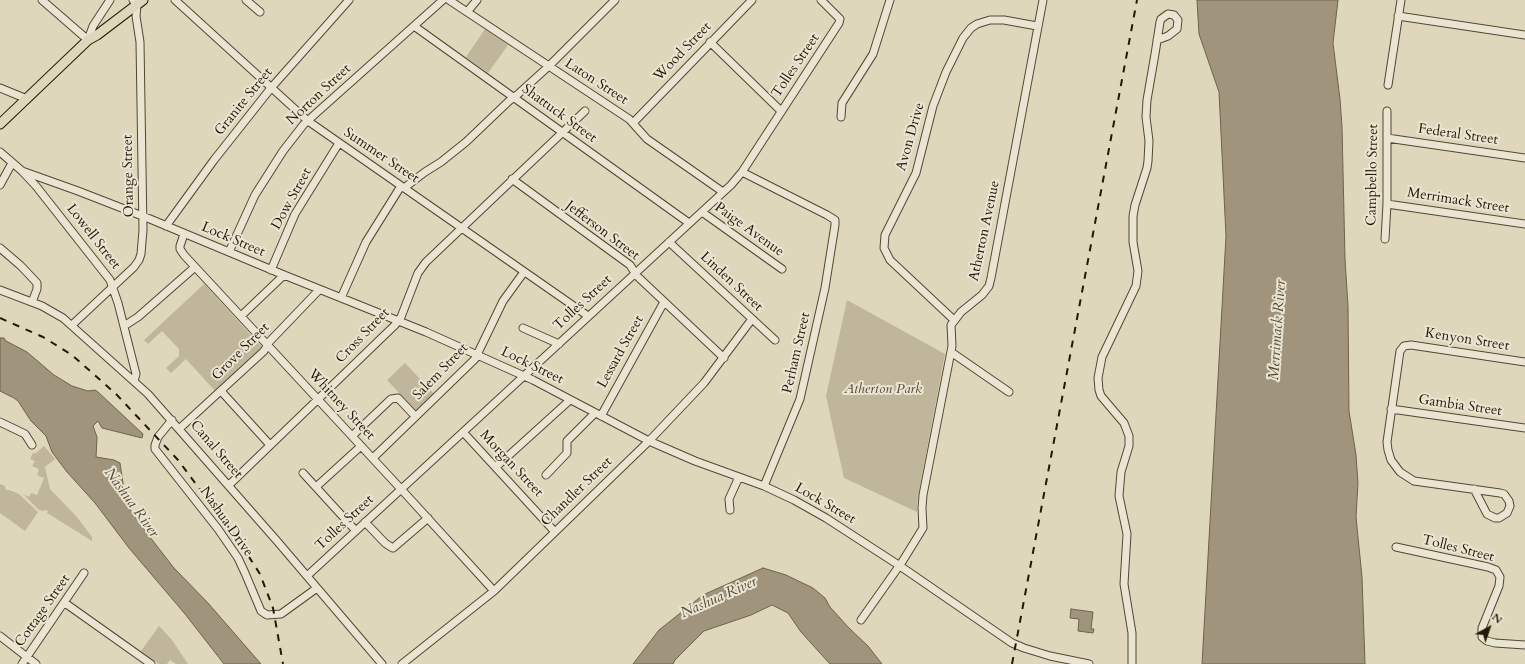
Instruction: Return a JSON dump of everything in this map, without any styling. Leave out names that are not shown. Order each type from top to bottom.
[{"type":"main road","points":[[0,124],[88,40],[97,36],[138,2]]},
{"type":"street","points":[[42,0],[88,40],[93,26],[110,0]]},
{"type":"street","name":"Summer Street","points":[[175,0],[308,121],[588,316]]},
{"type":"street","points":[[246,0],[260,12]]},
{"type":"street","name":"Granite Street","points":[[166,226],[214,160],[271,88],[349,0]]},
{"type":"street","name":"Norton Street","points":[[229,252],[255,195],[283,151],[308,121],[443,0]]},
{"type":"street","name":"Laton Street","points":[[450,0],[634,123],[647,139],[723,192]]},
{"type":"street","points":[[467,12],[477,0]]},
{"type":"street","points":[[341,298],[366,242],[403,187],[451,155],[549,66],[615,0]]},
{"type":"street","name":"Wood Street","points":[[634,123],[710,42],[752,0]]},
{"type":"street","name":"Tolles Street","points":[[307,576],[635,272],[702,212],[742,172],[834,31],[840,19],[821,0]]},
{"type":"street","points":[[841,117],[842,103],[873,54],[890,0]]},
{"type":"street","name":"Atherton Avenue","points":[[954,320],[961,312],[982,296],[989,286],[1043,0]]},
{"type":"street","points":[[1388,85],[1401,0]]},
{"type":"street","name":"Orange Street","points":[[72,325],[113,285],[134,267],[140,257],[142,242],[142,216],[140,42],[136,16],[138,2]]},
{"type":"street","points":[[1398,16],[1525,35]]},
{"type":"street","name":"Avon Drive","points":[[954,320],[890,260],[884,248],[885,235],[916,172],[933,106],[946,72],[963,38],[971,28],[977,24],[990,20],[1004,20],[1037,26]]},
{"type":"street","name":"Shattuck Street","points":[[414,26],[689,224]]},
{"type":"street","points":[[1132,664],[1132,633],[1124,584],[1127,534],[1120,503],[1119,490],[1123,464],[1129,446],[1129,436],[1127,429],[1119,417],[1101,396],[1098,390],[1098,378],[1102,357],[1132,295],[1137,276],[1133,242],[1133,216],[1148,161],[1149,141],[1146,117],[1147,100],[1157,40]]},
{"type":"street","points":[[710,42],[781,111]]},
{"type":"street","points":[[0,88],[27,99]]},
{"type":"street","name":"Cross Street","points":[[228,485],[384,336],[398,320],[422,267],[585,110]]},
{"type":"street","name":"Campbello Street","points":[[1385,239],[1387,204],[1387,111]]},
{"type":"street","name":"Federal Street","points":[[1387,138],[1525,158]]},
{"type":"street","name":"Dow Street","points":[[271,270],[295,214],[339,143]]},
{"type":"street","name":"Lowell Street","points":[[0,152],[22,171],[41,192],[109,278],[113,285],[136,374],[134,380]]},
{"type":"street","points":[[0,185],[12,163]]},
{"type":"street","name":"Lock Street","points":[[22,171],[142,216],[284,276],[398,320],[524,376],[648,441],[695,461],[764,486],[801,504],[900,566],[1012,643],[1050,656],[1089,664]]},
{"type":"street","name":"Perham Street","points":[[742,172],[835,220],[835,231],[826,288],[800,399],[764,486]]},
{"type":"street","name":"Jefferson Street","points":[[512,179],[630,265],[637,276],[724,358]]},
{"type":"street","name":"Merrimack Street","points":[[1387,204],[1525,224]]},
{"type":"street","name":"Paige Avenue","points":[[702,212],[782,269]]},
{"type":"street","name":"Whitney Street","points":[[184,234],[180,249],[195,267],[401,488],[494,591]]},
{"type":"street","name":"Linden Street","points":[[669,242],[775,340]]},
{"type":"street","points":[[0,248],[21,266],[37,283],[37,289],[32,302]]},
{"type":"street","points":[[124,326],[138,316],[195,267]]},
{"type":"street","name":"Salem Street","points":[[372,458],[466,369],[478,355],[504,301],[524,272]]},
{"type":"street","points":[[241,316],[284,276]]},
{"type":"street","name":"Canal Street","points":[[0,290],[53,312],[72,325],[134,380],[172,420],[382,664]]},
{"type":"street","name":"Grove Street","points":[[179,429],[264,351],[270,341],[319,290]]},
{"type":"street","name":"Lessard Street","points":[[546,475],[567,453],[567,441],[598,414],[664,302]]},
{"type":"street","name":"Chandler Street","points":[[402,664],[494,591],[648,441],[704,383],[752,319]]},
{"type":"street","points":[[861,620],[900,566],[923,528],[923,495],[952,343],[951,325],[954,320]]},
{"type":"street","points":[[523,328],[559,344]]},
{"type":"street","name":"Kenyon Street","points":[[1392,409],[1400,351],[1404,346],[1411,344],[1525,362]]},
{"type":"street","points":[[950,352],[1009,392]]},
{"type":"street","points":[[221,391],[270,445]]},
{"type":"street","points":[[352,436],[391,399],[398,398],[415,416]]},
{"type":"street","points":[[496,467],[570,400]]},
{"type":"street","points":[[1392,409],[1388,450],[1391,460],[1400,472],[1414,481],[1474,489],[1496,492],[1504,494],[1509,501],[1510,506],[1507,513],[1503,516],[1495,518],[1487,514],[1474,489]]},
{"type":"street","name":"Gambia Street","points":[[1392,409],[1525,428]]},
{"type":"street","name":"Nashua Drive","points":[[172,420],[158,437],[154,445],[155,449],[238,558],[261,611],[267,615],[281,614],[317,588]]},
{"type":"street","points":[[0,422],[25,434],[32,445]]},
{"type":"street","name":"Morgan Street","points":[[463,432],[555,532]]},
{"type":"street","points":[[316,487],[361,446]]},
{"type":"street","points":[[303,474],[356,531]]},
{"type":"street","points":[[730,510],[729,499],[739,477]]},
{"type":"street","points":[[366,522],[385,543],[394,548],[428,518]]},
{"type":"street","name":"Tolles Street","points":[[1396,547],[1496,570],[1500,577],[1499,586],[1482,628],[1482,637],[1495,643],[1525,645]]},
{"type":"street","name":"Cottage Street","points":[[22,664],[84,573]]},
{"type":"street","points":[[65,603],[151,664]]},
{"type":"street","points":[[0,636],[36,664]]},
{"type":"green space","points":[[485,29],[508,45],[488,73],[466,57]]},
{"type":"green space","points":[[204,284],[262,347],[215,391],[186,359],[171,373],[166,368],[179,356],[179,349],[162,331],[148,344],[144,340]]},
{"type":"green space","name":"Atherton Park","points":[[847,300],[945,354],[917,502],[917,512],[844,478],[826,396]]},
{"type":"green space","points":[[405,363],[435,395],[417,412],[387,380]]},
{"type":"green space","points":[[44,446],[55,459],[45,467],[50,489],[77,517],[92,537],[92,541],[47,513],[48,511],[39,510],[23,494],[29,497],[31,493],[37,495],[44,478],[37,475],[39,469],[32,466],[35,461],[30,459],[33,453],[36,453]]},
{"type":"green space","points":[[0,484],[5,486],[6,490],[19,494],[38,512],[25,531],[0,513]]},
{"type":"green space","points":[[159,626],[172,640],[188,664],[176,664],[170,660],[167,664],[159,664],[141,651]]},
{"type":"water","name":"Merrimack River","points":[[1197,0],[1338,0],[1333,43],[1342,126],[1345,259],[1348,306],[1349,411],[1356,455],[1358,483],[1356,517],[1362,577],[1365,664],[1202,664],[1226,236],[1219,92],[1199,34]]},
{"type":"water","points":[[0,338],[4,338],[6,341],[27,352],[54,375],[72,386],[88,391],[95,390],[98,392],[143,434],[142,438],[102,428],[98,421],[93,426],[97,437],[96,457],[114,460],[120,463],[126,503],[139,523],[174,568],[208,603],[261,664],[224,664],[185,614],[129,548],[95,503],[67,472],[52,452],[46,436],[31,421],[18,401],[0,391]]},
{"type":"water","name":"Nashua River","points":[[763,568],[786,575],[813,588],[825,598],[830,607],[868,646],[882,664],[830,664],[801,632],[788,613],[772,605],[751,615],[704,631],[675,660],[673,664],[633,664],[659,630],[703,595]]},
{"type":"water","points":[[1071,609],[1093,612],[1091,629],[1094,629],[1093,633],[1078,631],[1079,619],[1070,618]]},
{"type":"railway","points":[[1012,664],[1137,0]]},
{"type":"railway","points":[[0,318],[43,337],[72,355],[116,394],[178,460],[240,543],[260,574],[273,608],[283,664]]}]
